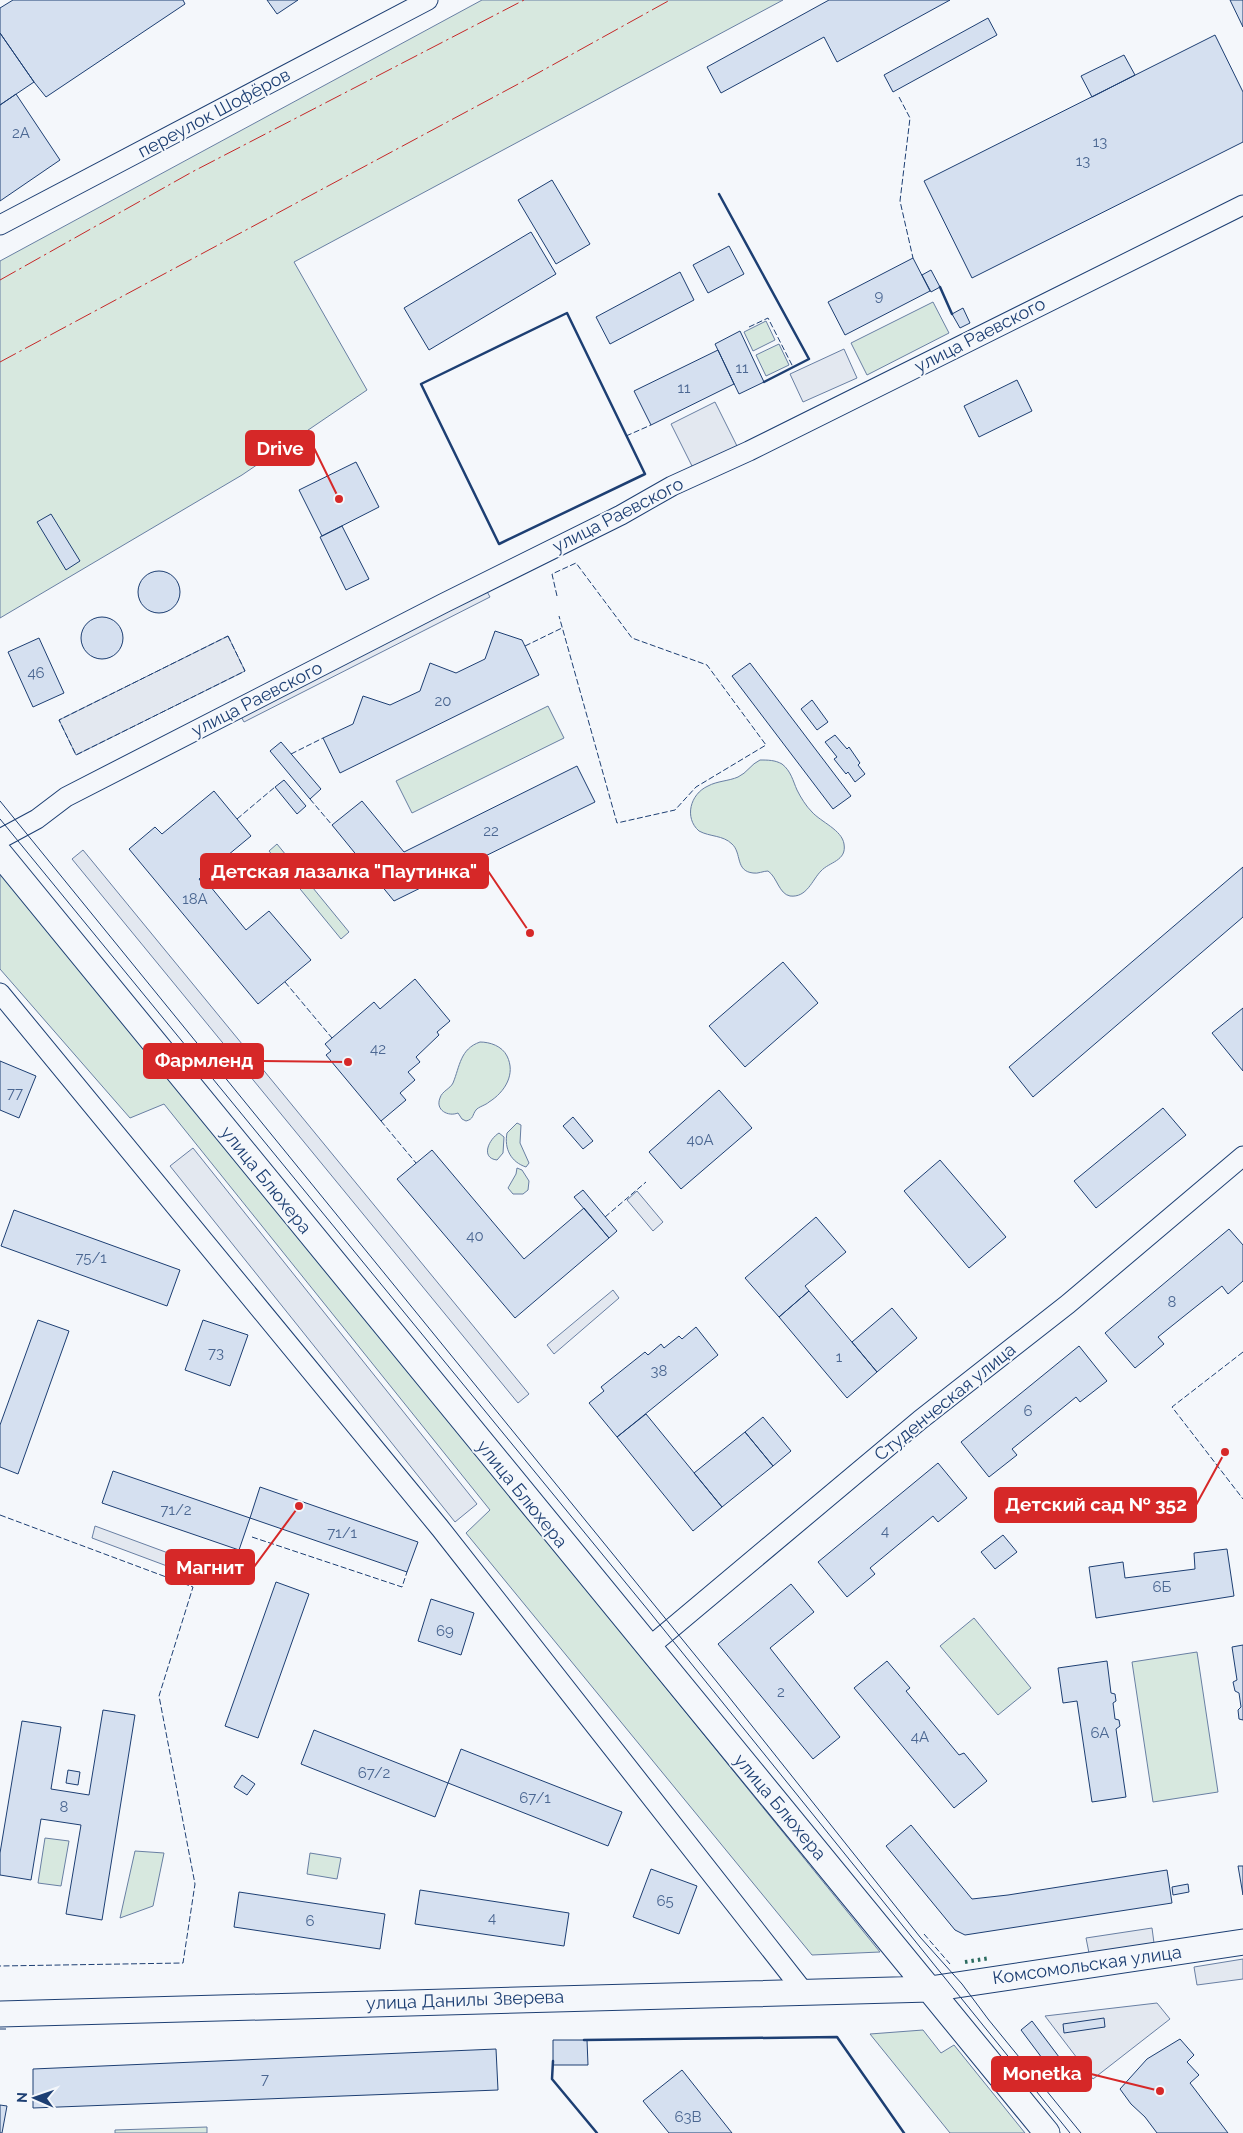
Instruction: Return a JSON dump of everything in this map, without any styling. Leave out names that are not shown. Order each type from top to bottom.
[{"type":"main road","name":"улица Блюхера","points":[[0,854],[1046,2133]]},
{"type":"main road","name":"Комсомольская улица","points":[[930,1989],[1243,1942]]},
{"type":"main road","name":"улица Данилы Зверева","points":[[0,2014],[930,1989]]},
{"type":"street","name":"переулок Шофёров","points":[[0,225],[428,0]]},
{"type":"street","name":"улица Раевского","points":[[0,839],[37,820],[66,797],[393,628],[621,515],[672,486],[749,451],[1243,205]]},
{"type":"street","points":[[0,992],[440,1528],[804,1992]]},
{"type":"street","name":"Студенческая улица","points":[[648,1648],[920,1420],[1068,1304],[1243,1156]]},
{"type":"shaded area","points":[[482,0],[783,0],[294,262],[367,390],[242,475],[0,618],[0,261]]},
{"type":"shaded area","points":[[933,302],[949,333],[867,375],[851,343]]},
{"type":"shaded area","points":[[766,321],[775,340],[753,351],[744,332]]},
{"type":"shaded area","points":[[779,344],[789,365],[766,376],[756,355]]},
{"type":"shaded area","points":[[844,349],[857,378],[803,402],[790,374]]},
{"type":"shaded area","points":[[715,402],[737,446],[693,468],[671,424]]},
{"type":"shaded area","points":[[484,586],[490,597],[244,722],[238,711]]},
{"type":"shaded area","points":[[228,636],[245,671],[76,755],[59,720]]},
{"type":"shaded area","points":[[548,706],[564,738],[412,813],[396,781]]},
{"type":"shaded area","points":[[760,760],[777,762],[788,770],[800,796],[808,807],[816,816],[839,834],[844,844],[843,854],[840,858],[824,868],[809,888],[796,896],[786,895],[768,871],[747,872],[741,865],[732,844],[725,839],[699,831],[694,826],[692,820],[691,807],[693,800],[702,790],[712,784],[738,777]]},
{"type":"shaded area","points":[[277,844],[349,932],[341,939],[269,851]]},
{"type":"shaded area","points":[[83,850],[529,1394],[518,1403],[72,859]]},
{"type":"shaded area","points":[[0,866],[880,1952],[812,1955],[466,1533],[490,1510],[164,1104],[130,1118],[0,969]]},
{"type":"shaded area","points":[[480,1042],[495,1045],[505,1053],[509,1063],[509,1076],[500,1093],[477,1109],[472,1118],[466,1121],[458,1113],[450,1114],[443,1112],[439,1102],[442,1094],[453,1083],[459,1064],[468,1049]]},
{"type":"shaded area","points":[[517,1123],[521,1125],[520,1143],[529,1163],[526,1167],[516,1162],[508,1149],[507,1133]]},
{"type":"shaded area","points":[[499,1133],[504,1137],[503,1153],[497,1160],[489,1156],[488,1148],[492,1139]]},
{"type":"shaded area","points":[[193,1148],[477,1504],[455,1522],[170,1166]]},
{"type":"shaded area","points":[[517,1168],[522,1170],[529,1181],[528,1190],[523,1194],[513,1194],[508,1188],[516,1174]]},
{"type":"shaded area","points":[[637,1191],[663,1222],[653,1231],[627,1200]]},
{"type":"shaded area","points":[[613,1290],[619,1298],[554,1354],[547,1345]]},
{"type":"shaded area","points":[[95,1526],[179,1557],[175,1569],[92,1538]]},
{"type":"shaded area","points":[[974,1618],[1031,1688],[998,1715],[940,1646]]},
{"type":"shaded area","points":[[1197,1652],[1218,1792],[1153,1802],[1132,1662]]},
{"type":"shaded area","points":[[45,1838],[69,1841],[61,1886],[38,1883]]},
{"type":"shaded area","points":[[135,1851],[164,1853],[153,1906],[120,1918]]},
{"type":"shaded area","points":[[310,1853],[341,1858],[337,1879],[307,1874]]},
{"type":"shaded area","points":[[1152,1928],[1154,1943],[1089,1953],[1086,1938]]},
{"type":"shaded area","points":[[1243,1959],[1243,1979],[1197,1985],[1194,1967]]},
{"type":"shaded area","points":[[1157,2003],[1170,2019],[1093,2079],[1045,2016]]},
{"type":"shaded area","points":[[923,2030],[941,2053],[954,2045],[1025,2133],[950,2133],[870,2034]]},
{"type":"shaded area","points":[[207,2127],[207,2133],[115,2133],[115,2130]]},
{"type":"building","points":[[13,0],[183,0],[185,4],[46,97],[0,33],[0,8]]},
{"type":"building","points":[[267,0],[298,0],[277,14]]},
{"type":"building","points":[[829,0],[950,0],[837,62],[824,37],[721,93],[707,67]]},
{"type":"building","points":[[1230,0],[1243,0],[1243,27]]},
{"type":"building","points":[[988,18],[997,35],[893,92],[884,75]]},
{"type":"building","points":[[0,33],[34,82],[0,105]]},
{"type":"building","points":[[1215,35],[1243,92],[1243,142],[972,278],[924,181]]},
{"type":"building","points":[[1124,55],[1135,75],[1092,97],[1081,76]]},
{"type":"building","points":[[16,94],[60,160],[0,201],[0,105]]},
{"type":"building","points":[[552,180],[590,244],[556,264],[518,200]]},
{"type":"building","points":[[531,232],[556,274],[429,350],[404,308]]},
{"type":"building","points":[[729,246],[744,274],[708,293],[693,265]]},
{"type":"building","points":[[913,258],[930,291],[845,335],[828,302]]},
{"type":"building","points":[[931,270],[940,287],[931,292],[922,275]]},
{"type":"building","points":[[680,272],[694,300],[610,344],[596,317]]},
{"type":"building","points":[[963,308],[970,323],[960,328],[952,314]]},
{"type":"building","points":[[740,331],[764,382],[739,394],[715,344]]},
{"type":"building","points":[[718,350],[734,384],[651,425],[634,391]]},
{"type":"building","points":[[1017,380],[1032,411],[979,437],[964,406]]},
{"type":"building","points":[[356,462],[379,507],[322,536],[299,490]]},
{"type":"building","points":[[51,514],[80,561],[66,570],[37,522]]},
{"type":"building","points":[[342,526],[369,579],[346,590],[320,537]]},
{"type":"building","points":[[163,571],[171,574],[177,580],[180,592],[177,604],[171,610],[155,613],[147,610],[141,604],[138,588],[141,580],[147,574]]},
{"type":"building","points":[[106,617],[114,620],[120,626],[123,638],[120,650],[114,656],[98,659],[90,656],[84,650],[81,634],[84,626],[90,620]]},
{"type":"building","points":[[495,631],[522,640],[539,675],[340,773],[323,738],[353,724],[363,696],[390,705],[420,691],[430,663],[456,673],[485,659]]},
{"type":"building","points":[[39,638],[64,693],[33,707],[8,652]]},
{"type":"building","points":[[750,663],[851,796],[833,809],[732,676]]},
{"type":"building","points":[[812,700],[828,722],[817,730],[801,709]]},
{"type":"building","points":[[835,735],[847,749],[849,747],[865,774],[855,782],[848,772],[846,774],[834,759],[837,757],[825,742]]},
{"type":"building","points":[[281,742],[321,789],[310,799],[270,751]]},
{"type":"building","points":[[577,766],[595,802],[394,901],[332,825],[362,801],[404,852]]},
{"type":"building","points":[[284,780],[306,806],[297,814],[275,787]]},
{"type":"building","points":[[214,791],[251,836],[199,879],[207,889],[210,886],[246,930],[269,911],[311,960],[258,1004],[129,849],[155,827],[162,834]]},
{"type":"building","points":[[1243,867],[1243,917],[1033,1097],[1009,1067]]},
{"type":"building","points":[[783,962],[818,1003],[745,1067],[709,1026]]},
{"type":"building","points":[[415,979],[450,1021],[437,1032],[439,1035],[416,1057],[420,1062],[408,1072],[415,1080],[400,1093],[406,1100],[381,1121],[326,1055],[331,1051],[325,1044],[374,1002],[380,1009]]},
{"type":"building","points":[[1243,1008],[1243,1071],[1212,1033]]},
{"type":"building","points":[[0,1061],[36,1076],[19,1118],[0,1110]]},
{"type":"building","points":[[719,1090],[752,1128],[681,1189],[649,1152]]},
{"type":"building","points":[[1163,1108],[1186,1135],[1096,1208],[1074,1181]]},
{"type":"building","points":[[573,1117],[593,1141],[583,1149],[563,1126]]},
{"type":"building","points":[[432,1150],[524,1259],[584,1208],[609,1238],[515,1318],[397,1179]]},
{"type":"building","points":[[940,1160],[1006,1237],[969,1268],[904,1191]]},
{"type":"building","points":[[583,1190],[617,1231],[609,1238],[574,1197]]},
{"type":"building","points":[[14,1210],[180,1270],[167,1306],[1,1246]]},
{"type":"building","points":[[816,1217],[846,1252],[805,1286],[809,1291],[779,1317],[745,1278]]},
{"type":"building","points":[[1229,1229],[1243,1245],[1243,1281],[1228,1294],[1222,1286],[1158,1337],[1164,1344],[1135,1368],[1105,1333]]},
{"type":"building","points":[[809,1291],[877,1372],[847,1398],[779,1317]]},
{"type":"building","points":[[892,1308],[917,1338],[877,1372],[852,1342]]},
{"type":"building","points":[[38,1320],[69,1331],[18,1474],[0,1467],[0,1425]]},
{"type":"building","points":[[203,1320],[248,1335],[230,1386],[185,1370]]},
{"type":"building","points":[[696,1327],[718,1355],[617,1437],[589,1403],[604,1391],[601,1387],[645,1352],[648,1355],[661,1344],[664,1348],[679,1336],[682,1339]]},
{"type":"building","points":[[1079,1346],[1107,1381],[1080,1402],[1076,1397],[1012,1449],[1017,1455],[989,1477],[961,1442]]},
{"type":"building","points":[[646,1414],[722,1507],[693,1531],[617,1437]]},
{"type":"building","points":[[763,1417],[791,1451],[773,1466],[745,1432]]},
{"type":"building","points":[[745,1432],[773,1466],[722,1507],[694,1473]]},
{"type":"building","points":[[938,1463],[967,1498],[938,1522],[933,1516],[870,1568],[875,1574],[847,1597],[818,1562]]},
{"type":"building","points":[[113,1471],[250,1518],[239,1550],[102,1503]]},
{"type":"building","points":[[260,1487],[418,1542],[407,1572],[250,1518]]},
{"type":"building","points":[[1003,1535],[1017,1552],[995,1569],[981,1552]]},
{"type":"building","points":[[1227,1549],[1234,1596],[1096,1618],[1089,1567],[1123,1562],[1125,1578],[1195,1569],[1194,1553]]},
{"type":"building","points":[[276,1582],[309,1594],[258,1738],[225,1726]]},
{"type":"building","points":[[791,1584],[814,1612],[770,1648],[840,1737],[813,1759],[718,1644]]},
{"type":"building","points":[[431,1599],[474,1613],[461,1655],[418,1641]]},
{"type":"building","points":[[1243,1645],[1243,1720],[1239,1719],[1238,1710],[1241,1707],[1239,1693],[1235,1691],[1233,1682],[1237,1680],[1232,1647]]},
{"type":"building","points":[[887,1661],[910,1688],[906,1691],[959,1755],[964,1753],[987,1781],[954,1808],[854,1688]]},
{"type":"building","points":[[1107,1661],[1111,1693],[1115,1694],[1116,1701],[1113,1703],[1115,1719],[1119,1720],[1120,1726],[1116,1729],[1126,1797],[1092,1802],[1077,1701],[1063,1703],[1058,1668]]},
{"type":"building","points":[[103,1710],[135,1715],[102,1920],[66,1914],[81,1825],[41,1819],[31,1880],[0,1875],[0,1853],[22,1721],[61,1727],[51,1789],[89,1795]]},
{"type":"building","points":[[314,1730],[448,1783],[435,1817],[301,1764]]},
{"type":"building","points":[[461,1749],[622,1812],[608,1846],[448,1783]]},
{"type":"building","points":[[68,1770],[80,1772],[78,1785],[66,1783]]},
{"type":"building","points":[[242,1775],[255,1784],[247,1795],[234,1787]]},
{"type":"building","points":[[911,1825],[972,1899],[1167,1870],[1172,1903],[965,1935],[955,1930],[886,1846]]},
{"type":"building","points":[[1238,1866],[1243,1866],[1243,1895]]},
{"type":"building","points":[[651,1869],[697,1886],[679,1934],[633,1917]]},
{"type":"building","points":[[1188,1884],[1189,1892],[1173,1895],[1172,1887]]},
{"type":"building","points":[[420,1890],[569,1913],[564,1946],[415,1924]]},
{"type":"building","points":[[239,1892],[385,1914],[380,1949],[234,1927]]},
{"type":"building","points":[[1104,2018],[1105,2027],[1064,2033],[1063,2024]]},
{"type":"building","points":[[1032,2021],[1059,2057],[1048,2066],[1021,2030]]},
{"type":"building","points":[[1180,2039],[1194,2055],[1187,2062],[1199,2075],[1190,2083],[1228,2133],[1157,2133],[1120,2089],[1147,2059]]},
{"type":"building","points":[[553,2040],[587,2040],[588,2065],[553,2065]]},
{"type":"building","points":[[496,2049],[498,2090],[33,2108],[33,2069]]},
{"type":"building","points":[[682,2070],[732,2133],[669,2133],[643,2101]]},
{"type":"building","points":[[0,2105],[7,2106],[2,2133],[0,2133]]},
{"type":"tram line","points":[[0,801],[717,1682],[920,1937],[962,1984],[988,2019],[1081,2133]]},
{"type":"tram line","points":[[0,819],[648,1610],[1070,2133]]},
{"type":"hedge","points":[[965,1962],[990,1958]]},
{"type":"fence","points":[[899,97],[910,118],[900,201],[913,258]]},
{"type":"fence","points":[[749,327],[768,318],[793,367]]},
{"type":"fence","points":[[626,436],[651,425]]},
{"type":"fence","points":[[557,596],[552,574],[576,563],[632,638],[707,665],[766,745],[696,787],[675,810],[617,823],[559,616]]},
{"type":"fence","points":[[525,646],[562,628]]},
{"type":"fence","points":[[228,636],[245,671],[76,755],[59,720],[228,636]]},
{"type":"fence","points":[[291,754],[323,738]]},
{"type":"fence","points":[[237,819],[275,787]]},
{"type":"fence","points":[[310,799],[332,825]]},
{"type":"fence","points":[[285,982],[332,1038]]},
{"type":"fence","points":[[381,1121],[416,1163]]},
{"type":"fence","points":[[605,1217],[646,1182]]},
{"type":"fence","points":[[1243,1352],[1172,1407],[1243,1499]]},
{"type":"fence","points":[[0,1515],[193,1587],[159,1696],[195,1884],[183,1963],[0,1966]]},
{"type":"fence","points":[[252,1537],[402,1587],[407,1572]]},
{"type":"fence","points":[[924,1934],[950,1964]]},
{"type":"fence","points":[[0,2029],[7,2029]]},
{"type":"wall","points":[[719,194],[809,359],[764,382]]},
{"type":"wall","points":[[940,287],[952,314]]},
{"type":"wall","points":[[567,313],[645,474],[499,544],[421,384],[567,313]]},
{"type":"wall","points":[[584,2040],[837,2037],[904,2133]]},
{"type":"wall","points":[[553,2061],[552,2079],[597,2133]]},
{"type":"power","points":[[0,280],[192,172],[524,0]]},
{"type":"power","points":[[0,362],[520,83],[670,0]]},
{"type":"place","name":"Drive","points":[[339,499]]},
{"type":"place","name":"Детская лазалка \"Паутинка\"","points":[[530,933]]},
{"type":"place","name":"Фармленд","points":[[348,1062]]},
{"type":"place","name":"Детский сад № 352","points":[[1225,1452]]},
{"type":"place","name":"Магнит","points":[[299,1506]]},
{"type":"place","name":"Monetka","points":[[1160,2091]]}]
